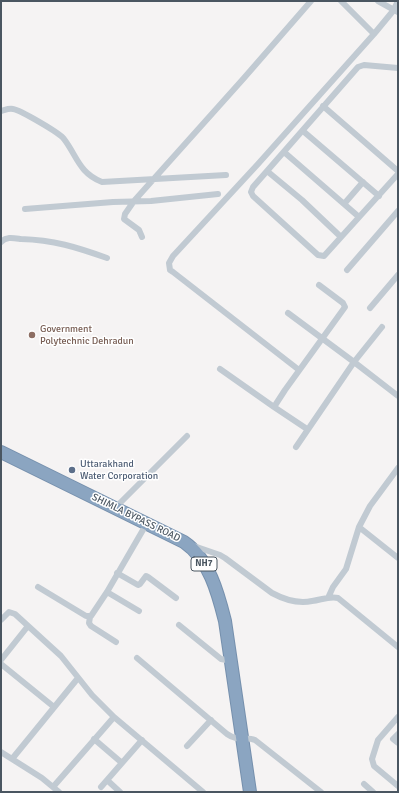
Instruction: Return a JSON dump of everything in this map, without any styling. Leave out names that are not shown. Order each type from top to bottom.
[{"type":"highway","name":"SHIMLA BYPASS ROAD","points":[[1,452],[184,542],[200,558],[210,574],[225,621],[250,792]]},
{"type":"street","points":[[142,237],[138,229],[124,219],[125,214],[134,201],[244,78],[310,1]]},
{"type":"street","points":[[341,1],[374,34]]},
{"type":"street","points":[[378,1],[396,12]]},
{"type":"street","points":[[299,370],[172,272],[169,264],[173,256],[245,179],[374,34],[396,12],[398,1]]},
{"type":"street","points":[[323,106],[398,172],[379,196],[324,256],[318,255],[252,195],[253,187],[303,131],[323,106],[358,67],[364,65],[398,68]]},
{"type":"street","points":[[1,111],[10,108],[22,112],[62,137],[84,171],[98,180],[107,182],[153,178],[226,175]]},
{"type":"street","points":[[303,131],[379,196]]},
{"type":"street","points":[[284,152],[359,217]]},
{"type":"street","points":[[267,171],[302,200],[341,237]]},
{"type":"street","points":[[344,204],[363,182]]},
{"type":"street","points":[[25,209],[152,201],[218,194]]},
{"type":"street","points":[[347,270],[398,211]]},
{"type":"street","points":[[1,242],[7,238],[40,240],[70,245],[107,258]]},
{"type":"street","points":[[370,308],[398,275]]},
{"type":"street","points":[[274,407],[345,307],[343,303],[320,285]]},
{"type":"street","points":[[288,313],[398,396]]},
{"type":"street","points":[[296,447],[354,362],[382,327]]},
{"type":"street","points":[[220,369],[307,429]]},
{"type":"street","points":[[115,508],[187,436]]},
{"type":"street","points":[[328,598],[333,586],[346,569],[359,528],[370,506],[398,468]]},
{"type":"street","points":[[116,642],[91,626],[89,623],[90,616],[107,592],[146,523]]},
{"type":"street","points":[[359,528],[398,558]]},
{"type":"street","points":[[184,542],[220,555],[272,593],[291,601],[311,602],[328,598],[338,598],[398,647]]},
{"type":"street","points":[[117,573],[138,585],[146,576],[176,598]]},
{"type":"street","points":[[38,587],[86,616],[90,616]]},
{"type":"street","points":[[107,592],[139,611]]},
{"type":"street","points":[[1,620],[8,612],[15,614],[61,656],[96,700],[203,792]]},
{"type":"street","points":[[179,625],[221,659],[232,662]]},
{"type":"street","points":[[1,660],[28,626]]},
{"type":"street","points":[[137,658],[230,737],[242,740],[255,740],[321,792]]},
{"type":"street","points":[[1,664],[54,707]]},
{"type":"street","points":[[12,759],[78,678]]},
{"type":"street","points":[[53,787],[114,717]]},
{"type":"street","points":[[398,717],[378,740],[372,759],[374,766],[398,786]]},
{"type":"street","points":[[187,746],[211,720]]},
{"type":"street","points":[[398,734],[393,739],[398,743]]},
{"type":"street","points":[[94,739],[122,763]]},
{"type":"street","points":[[101,787],[142,740]]},
{"type":"street","points":[[1,752],[42,778],[59,792]]},
{"type":"street","points":[[106,780],[120,792]]},
{"type":"street","points":[[364,784],[373,792]]},
{"type":"place","name":"Government Polytechnic Dehradun","points":[[32,335]]},
{"type":"place","name":"Uttarakhand Water Corporation","points":[[72,470]]}]
